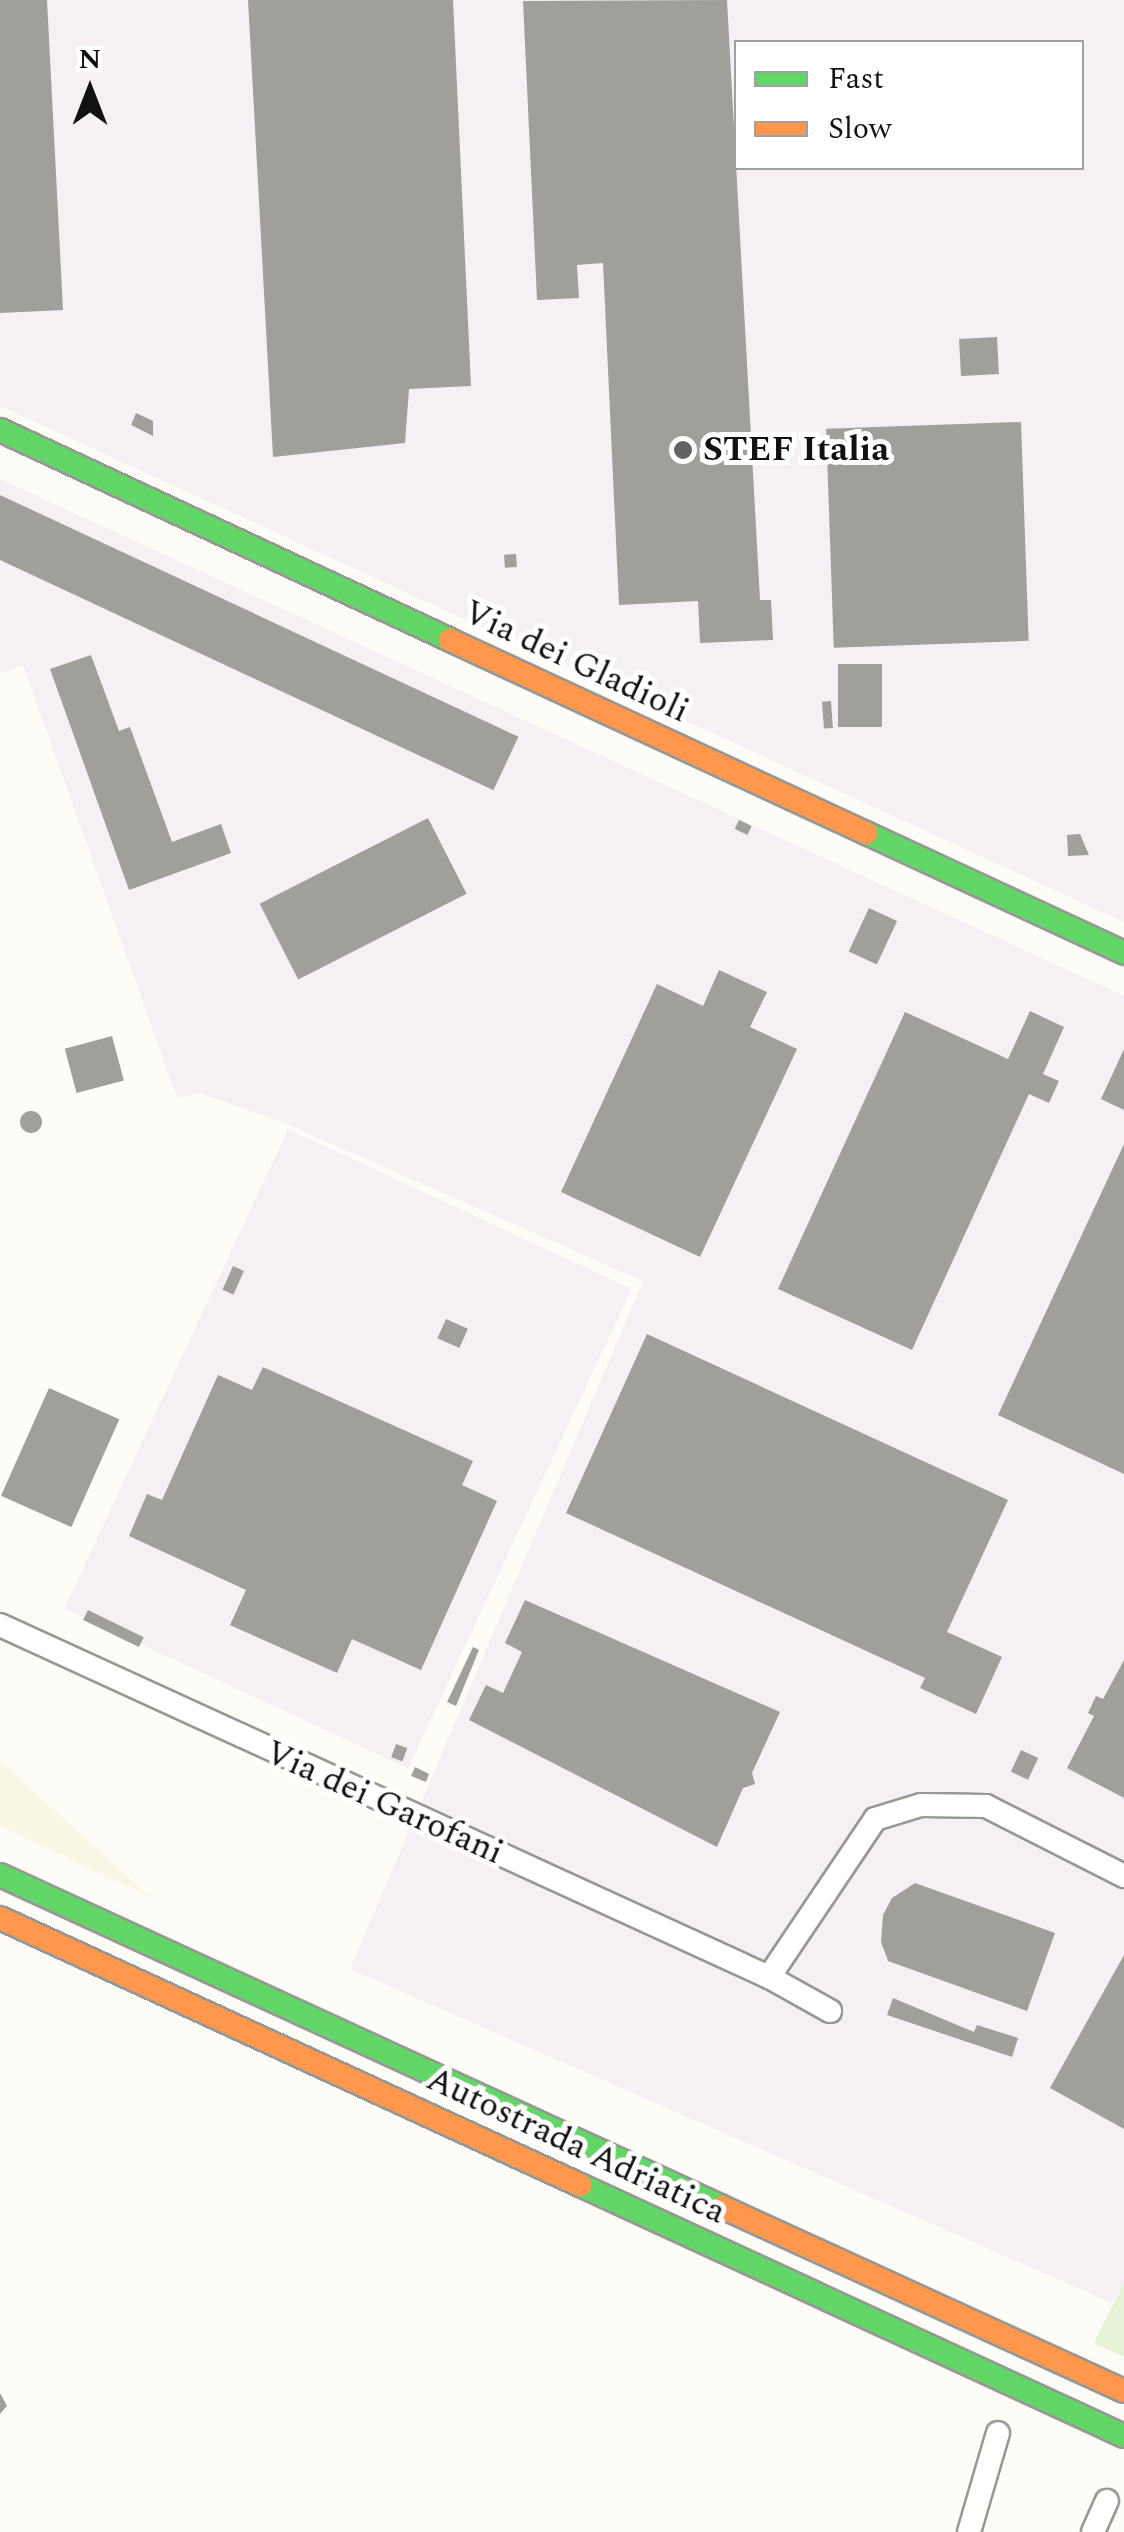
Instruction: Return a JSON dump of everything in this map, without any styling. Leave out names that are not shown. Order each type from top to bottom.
[{"type":"main road","name":"Via dei Gladioli","points":[[0,430],[1124,954]]},
{"type":"main road","name":"Autostrada Adriatica","points":[[0,1875],[1124,2391]]},
{"type":"main road","name":"Autostrada Adriatica","points":[[0,1918],[1124,2436]]},
{"type":"street","name":"Via dei Garofani","points":[[0,1625],[769,1977],[830,2011]]},
{"type":"street","points":[[769,1977],[874,1819],[921,1804],[986,1806],[1124,1876]]},
{"type":"street","points":[[970,2532],[998,2433]]},
{"type":"street","points":[[1092,2532],[1106,2500]]},
{"type":"shaded area","points":[[0,0],[1124,0],[1124,922],[0,406]]},
{"type":"shaded area","points":[[0,479],[1124,996],[1124,2284],[1112,2303],[350,1969],[643,1281],[282,1122],[200,1093],[177,1098],[23,665],[0,674]]},
{"type":"shaded area","points":[[288,1129],[631,1289],[408,1769],[64,1608]]},
{"type":"shaded area","points":[[0,1761],[150,1897],[0,1826]]},
{"type":"green space","points":[[1124,2282],[1124,2357],[1094,2343]]},
{"type":"building","points":[[0,0],[47,0],[63,310],[0,313]]},
{"type":"building","points":[[248,0],[453,0],[471,386],[409,389],[405,443],[273,457]]},
{"type":"building","name":"STEF Italia","points":[[727,0],[760,600],[771,600],[773,640],[700,643],[698,601],[619,605],[603,263],[577,265],[579,298],[537,300],[523,1]]},
{"type":"building","points":[[997,337],[999,374],[961,376],[959,339]]},
{"type":"building","points":[[136,413],[153,421],[153,436],[131,425]]},
{"type":"building","points":[[1021,422],[1029,641],[834,648],[826,429]]},
{"type":"building","points":[[0,495],[518,737],[493,790],[0,560]]},
{"type":"building","points":[[516,554],[517,567],[505,568],[504,555]]},
{"type":"building","points":[[91,655],[119,731],[130,727],[172,842],[221,824],[231,853],[129,890],[50,669]]},
{"type":"building","points":[[838,664],[882,664],[882,727],[838,727]]},
{"type":"building","points":[[831,701],[833,728],[824,729],[822,702]]},
{"type":"building","points":[[428,818],[467,894],[298,980],[260,904]]},
{"type":"building","points":[[739,820],[752,826],[747,835],[735,829]]},
{"type":"building","points":[[1080,834],[1089,855],[1068,856],[1067,835]]},
{"type":"building","points":[[869,908],[897,921],[877,965],[849,952]]},
{"type":"building","points":[[719,970],[767,992],[750,1027],[797,1049],[700,1257],[561,1192],[657,984],[703,1006]]},
{"type":"building","points":[[1030,1011],[1064,1027],[1043,1074],[1059,1081],[1049,1103],[1029,1094],[912,1350],[778,1289],[905,1012],[1008,1059]]},
{"type":"building","points":[[112,1036],[124,1080],[77,1093],[65,1049]]},
{"type":"building","points":[[1124,1049],[1124,1110],[1101,1099]]},
{"type":"building","points":[[31,1111],[39,1114],[39,1130],[31,1133],[23,1130],[20,1122],[23,1114]]},
{"type":"building","points":[[1124,1144],[1124,1474],[998,1415]]},
{"type":"building","points":[[233,1266],[244,1271],[233,1295],[222,1290]]},
{"type":"building","points":[[446,1319],[468,1329],[459,1348],[437,1338]]},
{"type":"building","points":[[647,1334],[1008,1500],[947,1632],[1002,1657],[976,1714],[920,1688],[925,1678],[566,1513]]},
{"type":"building","points":[[263,1367],[473,1461],[462,1485],[497,1501],[421,1670],[352,1639],[337,1673],[230,1625],[246,1590],[129,1536],[147,1494],[162,1500],[218,1375],[252,1390]]},
{"type":"building","points":[[49,1388],[119,1419],[71,1527],[1,1496]]},
{"type":"building","points":[[525,1600],[780,1712],[752,1773],[755,1784],[743,1788],[717,1847],[469,1720],[486,1685],[503,1693],[522,1652],[505,1643]]},
{"type":"building","points":[[88,1610],[144,1637],[139,1647],[83,1620]]},
{"type":"building","points":[[473,1647],[479,1650],[456,1706],[447,1702]]},
{"type":"building","points":[[1124,1660],[1124,1798],[1067,1768],[1094,1716],[1088,1713],[1096,1696],[1103,1699]]},
{"type":"building","points":[[396,1744],[407,1748],[402,1761],[391,1757]]},
{"type":"building","points":[[1021,1750],[1038,1758],[1028,1780],[1011,1772]]},
{"type":"building","points":[[415,1767],[429,1774],[426,1782],[411,1776]]},
{"type":"building","points":[[915,1883],[1055,1933],[1027,2011],[888,1961],[881,1942],[883,1915],[892,1898]]},
{"type":"building","points":[[1124,1955],[1124,2129],[1050,2088]]},
{"type":"building","points":[[893,1998],[974,2032],[977,2025],[1018,2038],[1012,2057],[887,2015]]},
{"type":"building","points":[[0,2393],[7,2406],[0,2414]]},
{"type":"traffic: fast","points":[[0,430],[450,640]]},
{"type":"traffic: fast","points":[[866,833],[1124,953]]},
{"type":"traffic: fast","points":[[0,1875],[722,2207]]},
{"type":"traffic: fast","points":[[580,2185],[1124,2436]]},
{"type":"traffic: slow","points":[[450,640],[866,833]]},
{"type":"traffic: slow","points":[[0,1918],[580,2185]]},
{"type":"traffic: slow","points":[[722,2207],[1124,2391]]},
{"type":"place","name":"STEF Italia","points":[[683,450]]}]
